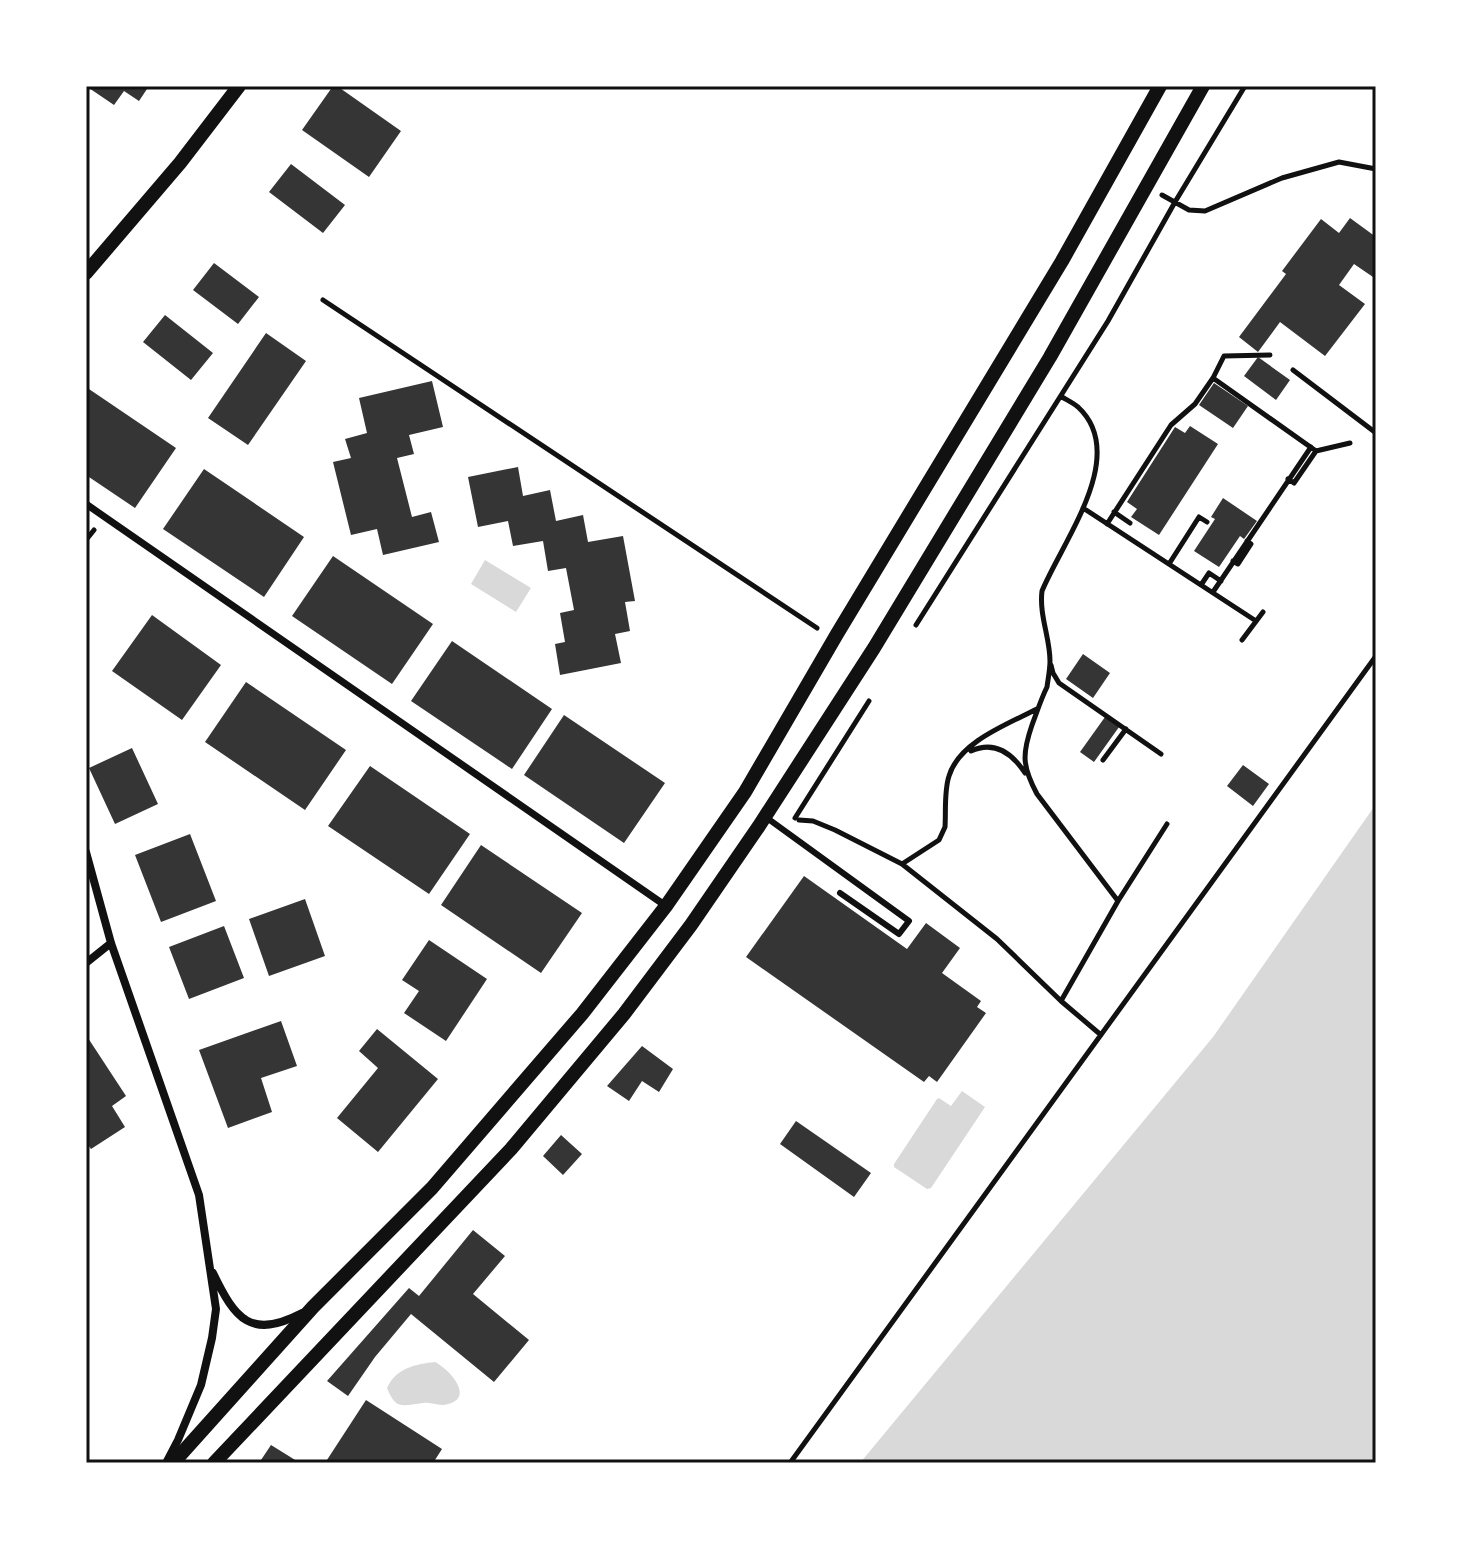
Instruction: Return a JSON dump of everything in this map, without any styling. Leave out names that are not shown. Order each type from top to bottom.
[{"type":"street","points":[[86,273],[180,163],[239,86]]},
{"type":"street","points":[[173,1463],[313,1307],[442,1177],[582,1014],[666,906],[745,792],[1062,261],[1160,86]]},
{"type":"street","points":[[214,1463],[520,1138],[643,990],[691,925],[874,648],[1050,357],[1203,86]]},
{"type":"street","points":[[86,504],[666,906]]},
{"type":"street","points":[[86,852],[111,943],[199,1195],[216,1309],[201,1385],[166,1463]]},
{"type":"street","points":[[86,963],[111,943]]},
{"type":"street","points":[[210,1265],[227,1302],[240,1317],[262,1326],[284,1323],[313,1307]]},
{"type":"lane","points":[[765,816],[909,921],[899,934],[840,893]]},
{"type":"path","points":[[911,633],[1062,397],[1245,86]]},
{"type":"path","points":[[1147,187],[1189,210],[1205,211],[1282,178],[1339,162],[1376,169]]},
{"type":"path","points":[[323,300],[834,640]]},
{"type":"path","points":[[1107,524],[1171,425],[1195,404],[1224,356],[1270,355]]},
{"type":"path","points":[[1293,370],[1376,433]]},
{"type":"path","points":[[1213,378],[1314,449]]},
{"type":"path","points":[[1062,397],[1077,407],[1087,419],[1097,445],[1097,468],[1083,508],[1042,591],[1040,603],[1053,673],[1059,683],[1161,754]]},
{"type":"path","points":[[1365,425],[1376,425]]},
{"type":"path","points":[[1213,592],[1288,479],[1314,449],[1350,443]]},
{"type":"path","points":[[1083,508],[1256,621]]},
{"type":"path","points":[[1114,512],[1130,523]]},
{"type":"path","points":[[1169,564],[1199,517],[1207,522]]},
{"type":"path","points":[[1201,585],[1209,573],[1221,581]]},
{"type":"path","points":[[1242,640],[1263,612]]},
{"type":"path","points":[[790,1463],[1376,656]]},
{"type":"path","points":[[1028,777],[1025,745],[1047,687],[1050,660]]},
{"type":"path","points":[[782,828],[794,820],[870,700]]},
{"type":"path","points":[[902,864],[939,840],[943,834],[947,779],[958,759],[979,739],[1038,709]]},
{"type":"path","points":[[1103,760],[1126,729]]},
{"type":"path","points":[[958,759],[974,749],[987,746],[1015,758],[1037,794],[1118,901]]},
{"type":"path","points":[[794,820],[813,821],[902,864],[997,939],[1101,1035]]},
{"type":"path","points":[[1061,1001],[1118,901],[1167,824]]},
{"type":"shaded area","points":[[485,560],[531,588],[516,612],[471,584]]},
{"type":"shaded area","points":[[1376,804],[1376,1463],[860,1463],[1213,1037]]},
{"type":"shaded area","points":[[962,1091],[985,1107],[931,1188],[927,1189],[894,1164],[937,1099],[951,1106]]},
{"type":"shaded area","points":[[435,1362],[457,1383],[459,1395],[456,1400],[445,1405],[401,1405],[394,1400],[387,1388],[396,1376],[414,1366]]},
{"type":"building","points":[[86,86],[149,86],[139,101],[124,91],[114,105]]},
{"type":"building","points":[[333,86],[401,131],[369,177],[302,130]]},
{"type":"building","points":[[291,164],[345,205],[323,233],[269,192]]},
{"type":"building","points":[[1350,218],[1376,237],[1376,272],[1373,277],[1354,264],[1339,285],[1365,304],[1325,356],[1280,322],[1258,352],[1239,337],[1286,274],[1282,271],[1321,219],[1339,233]]},
{"type":"building","points":[[214,263],[259,297],[238,324],[193,290]]},
{"type":"building","points":[[165,315],[213,353],[191,380],[143,342]]},
{"type":"building","points":[[266,333],[306,361],[248,445],[208,418]]},
{"type":"building","points":[[1258,357],[1290,380],[1276,400],[1244,376]]},
{"type":"building","points":[[432,381],[443,427],[409,435],[414,454],[397,458],[412,517],[431,512],[439,542],[383,555],[377,529],[351,535],[333,462],[351,458],[345,439],[367,433],[359,398]]},
{"type":"building","points":[[1214,383],[1248,406],[1233,428],[1199,405]]},
{"type":"building","points":[[86,387],[176,448],[135,508],[86,475]]},
{"type":"building","points":[[1190,426],[1218,444],[1159,535],[1131,517],[1137,509],[1127,502],[1175,427],[1185,433]]},
{"type":"building","points":[[518,467],[523,496],[550,490],[556,521],[583,515],[588,542],[623,536],[635,601],[625,602],[630,631],[615,634],[621,663],[560,675],[555,644],[565,642],[560,613],[574,610],[566,568],[548,571],[543,541],[513,546],[508,521],[478,527],[468,477]]},
{"type":"building","points":[[204,469],[304,537],[264,597],[163,529]]},
{"type":"building","points":[[1223,498],[1257,521],[1244,539],[1240,536],[1219,567],[1194,551],[1215,519],[1211,517]]},
{"type":"building","points":[[333,556],[433,624],[392,684],[292,616]]},
{"type":"building","points":[[152,615],[221,665],[182,720],[112,671]]},
{"type":"building","points":[[452,641],[552,709],[512,769],[411,701]]},
{"type":"building","points":[[1083,654],[1110,673],[1093,698],[1066,679]]},
{"type":"building","points":[[246,682],[346,750],[305,810],[205,742]]},
{"type":"building","points":[[564,715],[665,783],[624,843],[524,775]]},
{"type":"building","points":[[1105,717],[1119,727],[1094,762],[1080,752]]},
{"type":"building","points":[[132,748],[158,804],[115,824],[89,768]]},
{"type":"building","points":[[1243,765],[1269,784],[1253,806],[1227,786]]},
{"type":"building","points":[[370,766],[470,834],[429,894],[328,826]]},
{"type":"building","points":[[190,834],[216,901],[161,922],[135,855]]},
{"type":"building","points":[[481,845],[582,913],[541,973],[441,905]]},
{"type":"building","points":[[804,876],[907,949],[926,923],[960,948],[942,973],[981,1001],[977,1007],[986,1013],[937,1082],[929,1076],[924,1082],[746,957]]},
{"type":"building","points":[[305,899],[325,956],[269,976],[249,919]]},
{"type":"building","points":[[224,926],[244,978],[189,999],[169,947]]},
{"type":"building","points":[[429,940],[487,979],[446,1041],[404,1013],[419,991],[402,980]]},
{"type":"building","points":[[281,1021],[297,1066],[261,1078],[272,1112],[228,1128],[199,1050]]},
{"type":"building","points":[[377,1029],[438,1079],[378,1152],[337,1118],[378,1068],[359,1051]]},
{"type":"building","points":[[88,1038],[126,1096],[112,1106],[125,1127],[91,1149],[86,1142]]},
{"type":"building","points":[[642,1046],[673,1069],[659,1092],[642,1081],[629,1101],[607,1086]]},
{"type":"building","points":[[796,1121],[871,1173],[854,1197],[780,1144]]},
{"type":"building","points":[[561,1135],[582,1154],[563,1175],[543,1156]]},
{"type":"building","points":[[473,1230],[505,1256],[473,1294],[529,1340],[494,1382],[411,1314],[348,1396],[327,1381],[409,1288],[419,1296]]},
{"type":"building","points":[[366,1400],[442,1449],[433,1463],[325,1463]]},
{"type":"building","points":[[271,1445],[300,1463],[259,1463]]}]
